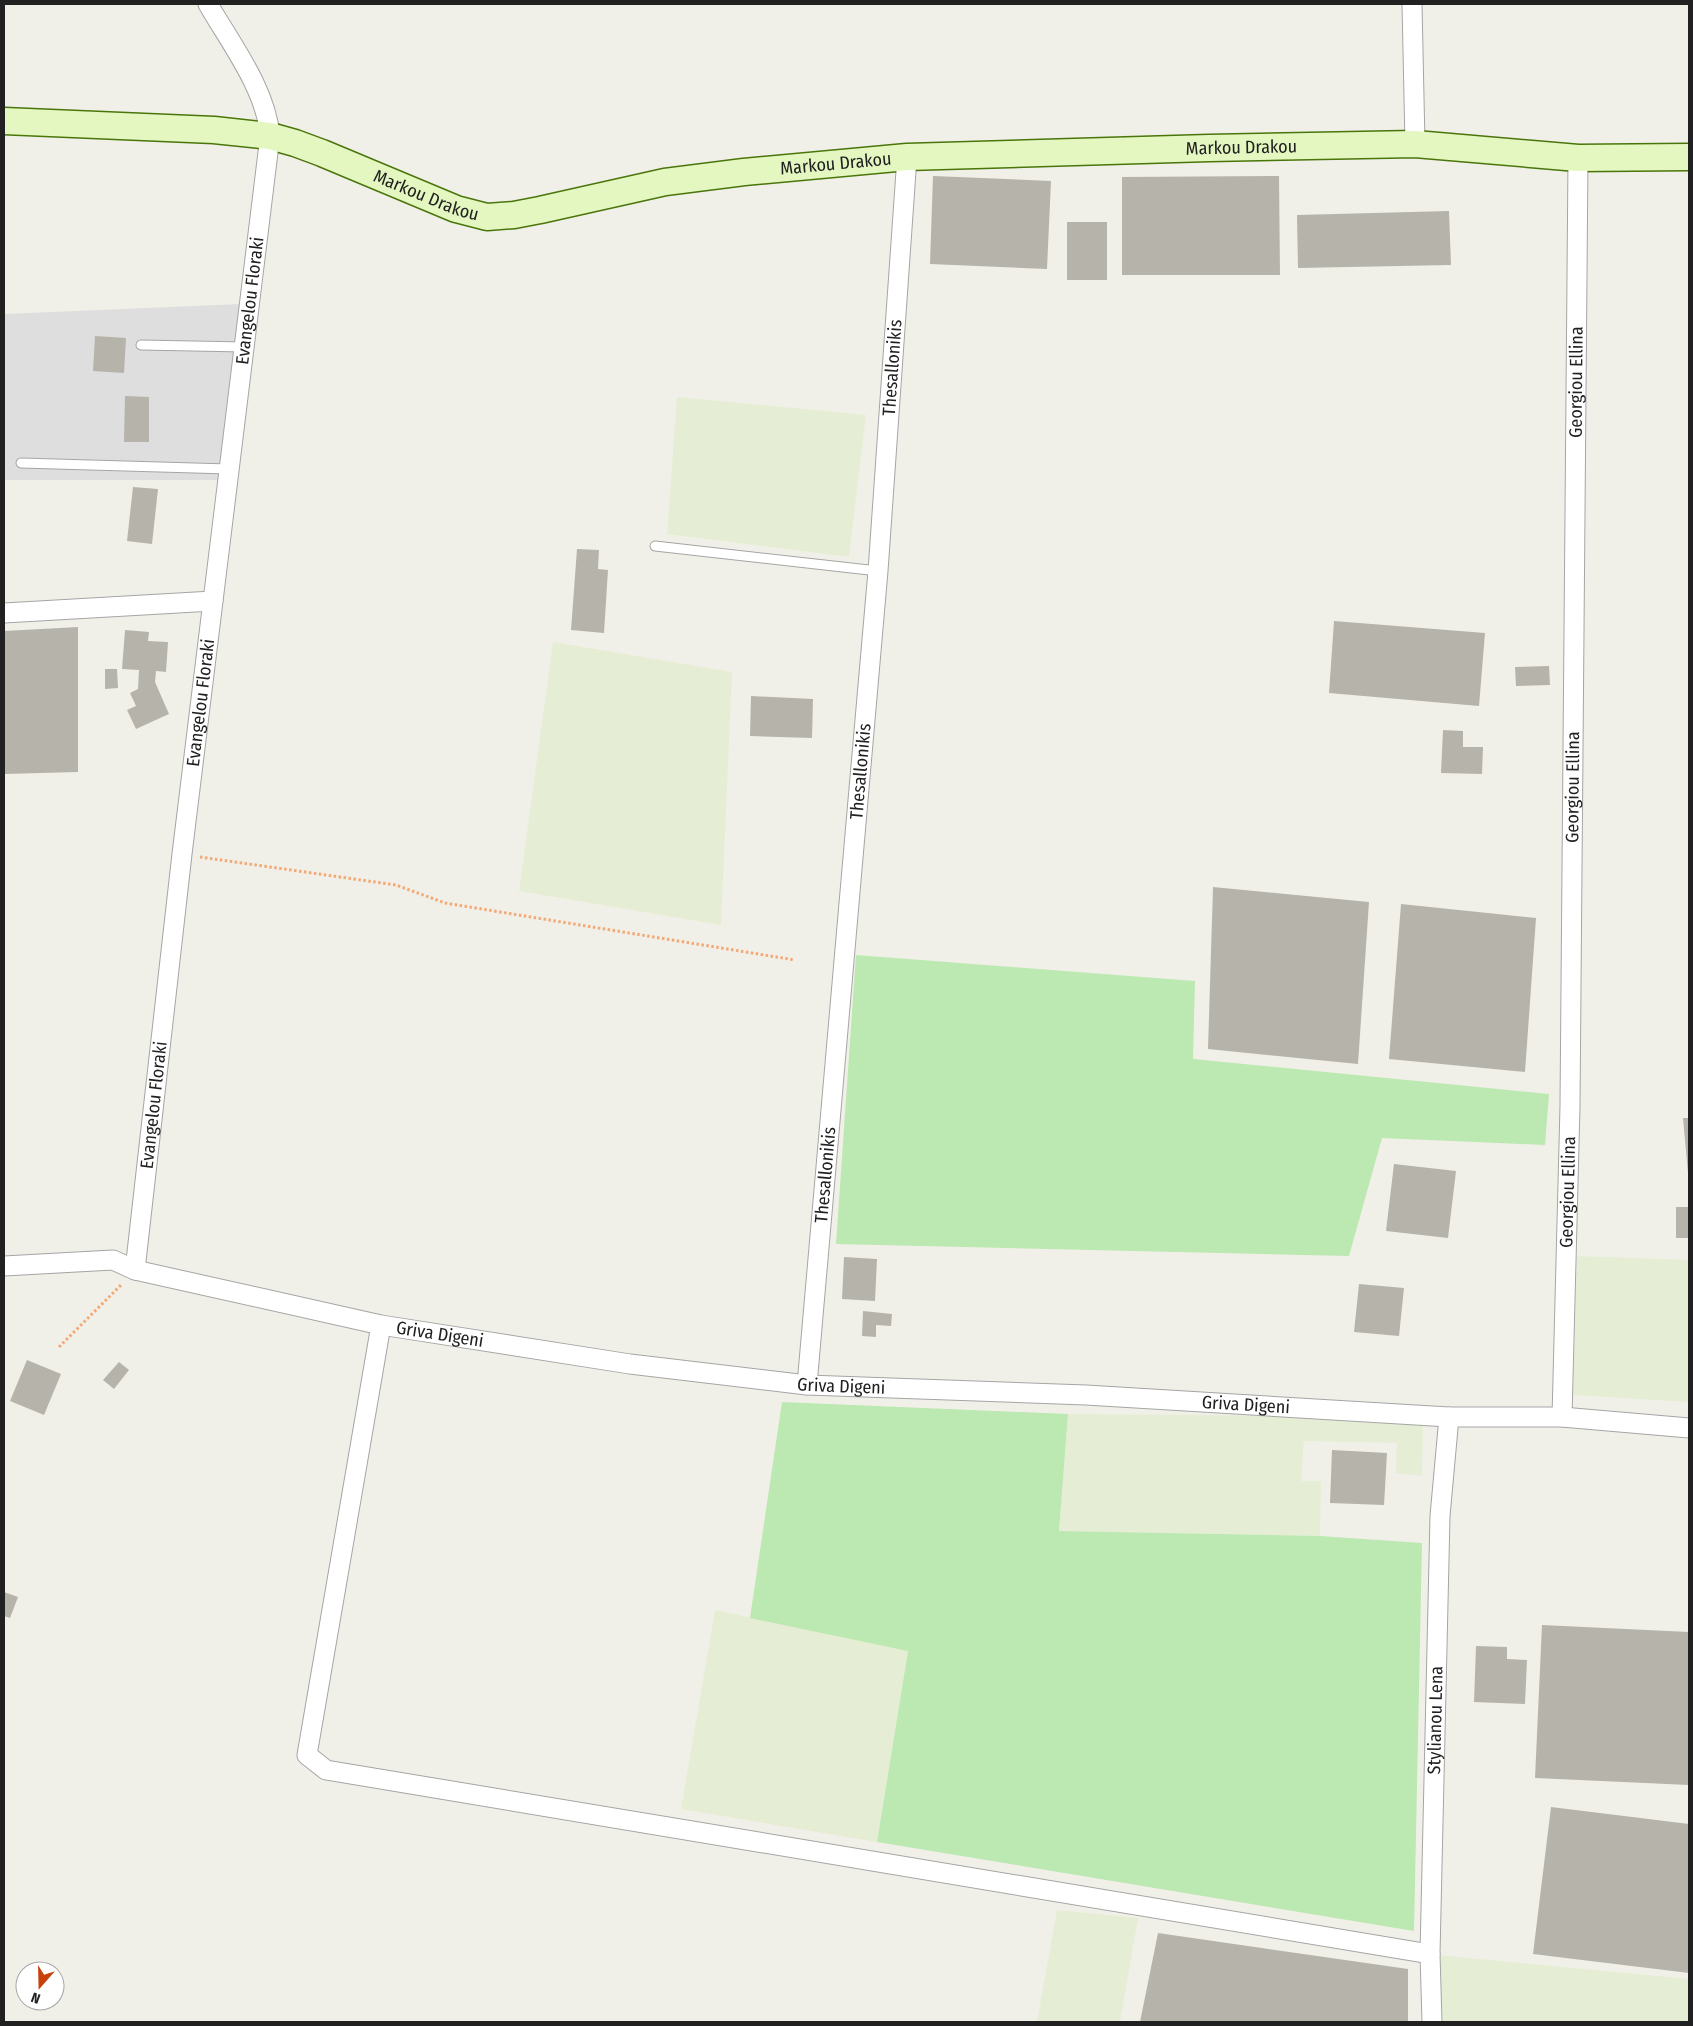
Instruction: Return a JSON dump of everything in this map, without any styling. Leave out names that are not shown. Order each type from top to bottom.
[{"type":"street","name":"Evangelou Floraki","points":[[135,1270],[182,854],[270,136],[268,120],[258,90],[208,4]]},
{"type":"street","points":[[1412,4],[1415,144]]},
{"type":"street","name":"Markou Drakou","points":[[4,121],[214,130],[270,136],[313,150],[456,209],[487,217],[514,215],[540,210],[665,182],[744,172],[908,157],[1415,144],[1578,158],[1689,157]]},
{"type":"street","name":"Thesallonikis","points":[[807,1386],[878,571],[908,157]]},
{"type":"street","name":"Georgiou Ellina","points":[[1562,1417],[1570,1106],[1578,158]]},
{"type":"street","points":[[4,613],[213,601]]},
{"type":"street","name":"Griva Digeni","points":[[4,1266],[114,1260],[135,1270],[382,1325],[630,1364],[807,1386],[1086,1395],[1449,1417],[1562,1417],[1689,1428]]},
{"type":"street","points":[[382,1325],[308,1755],[326,1770],[1430,1954]]},
{"type":"street","name":"Stylianou Lena","points":[[1432,2022],[1430,1954],[1440,1516],[1449,1417]]},
{"type":"lane","points":[[141,344],[244,347]]},
{"type":"lane","points":[[21,464],[229,469]]},
{"type":"lane","points":[[655,546],[878,571]]},
{"type":"path","points":[[182,854],[396,885],[444,903],[796,960]]},
{"type":"path","points":[[59,1347],[135,1270]]},
{"type":"shaded area","points":[[240,304],[219,480],[4,480],[4,314]]},
{"type":"green space","points":[[677,397],[866,415],[849,557],[667,534]]},
{"type":"green space","points":[[553,642],[732,672],[721,925],[519,891]]},
{"type":"green space","points":[[856,955],[1195,981],[1193,1059],[1549,1094],[1545,1145],[1382,1138],[1349,1256],[836,1244]]},
{"type":"green space","points":[[1577,1256],[1689,1260],[1689,1402],[1573,1395]]},
{"type":"green space","points":[[782,1402],[1068,1414],[1059,1531],[1320,1536],[1422,1543],[1414,1931],[877,1842],[908,1651],[750,1618]]},
{"type":"green space","points":[[1068,1414],[1423,1417],[1422,1476],[1396,1473],[1397,1443],[1304,1441],[1301,1481],[1321,1481],[1320,1536],[1059,1531]]},
{"type":"green space","points":[[715,1610],[908,1650],[877,1842],[681,1809]]},
{"type":"green space","points":[[1057,1910],[1138,1918],[1120,2022],[1037,2022]]},
{"type":"green space","points":[[1438,1955],[1689,1979],[1689,2022],[1442,2022]]},
{"type":"building","points":[[933,176],[1051,181],[1047,269],[930,264]]},
{"type":"building","points":[[1279,176],[1280,275],[1122,275],[1122,177]]},
{"type":"building","points":[[1449,211],[1451,265],[1298,268],[1297,215]]},
{"type":"building","points":[[1067,222],[1107,222],[1107,280],[1067,280]]},
{"type":"building","points":[[95,336],[126,338],[124,373],[93,371]]},
{"type":"building","points":[[125,396],[149,397],[149,442],[124,442]]},
{"type":"building","points":[[133,487],[158,489],[152,544],[127,541]]},
{"type":"building","points":[[577,549],[599,550],[598,569],[608,570],[604,633],[571,630]]},
{"type":"building","points":[[1334,621],[1485,633],[1479,706],[1329,693]]},
{"type":"building","points":[[78,627],[78,772],[4,774],[4,631]]},
{"type":"building","points":[[125,630],[149,632],[148,641],[168,642],[166,672],[156,671],[155,682],[169,714],[136,729],[127,710],[136,706],[130,693],[138,689],[139,670],[122,669]]},
{"type":"building","points":[[1549,666],[1550,685],[1516,686],[1515,667]]},
{"type":"building","points":[[105,669],[117,669],[118,688],[105,689]]},
{"type":"building","points":[[751,696],[813,699],[812,738],[750,736]]},
{"type":"building","points":[[1443,730],[1463,731],[1463,747],[1483,747],[1482,774],[1441,773]]},
{"type":"building","points":[[1213,887],[1369,902],[1358,1064],[1208,1049]]},
{"type":"building","points":[[1401,904],[1536,918],[1525,1072],[1389,1059]]},
{"type":"building","points":[[1683,1118],[1689,1118],[1689,1173],[1688,1173]]},
{"type":"building","points":[[1394,1164],[1456,1171],[1448,1238],[1386,1231]]},
{"type":"building","points":[[1676,1207],[1688,1207],[1689,1238],[1676,1238]]},
{"type":"building","points":[[844,1257],[877,1259],[875,1301],[842,1299]]},
{"type":"building","points":[[1359,1284],[1404,1288],[1399,1336],[1354,1332]]},
{"type":"building","points":[[863,1311],[892,1314],[891,1326],[876,1325],[876,1337],[862,1336]]},
{"type":"building","points":[[27,1360],[61,1374],[44,1415],[10,1401]]},
{"type":"building","points":[[119,1362],[129,1370],[114,1389],[103,1380]]},
{"type":"building","points":[[1332,1450],[1387,1453],[1384,1505],[1330,1503]]},
{"type":"building","points":[[4,1592],[18,1597],[10,1618],[4,1616]]},
{"type":"building","points":[[1542,1625],[1689,1632],[1689,1785],[1535,1778]]},
{"type":"building","points":[[1476,1646],[1507,1647],[1507,1659],[1527,1660],[1525,1704],[1474,1702]]},
{"type":"building","points":[[1551,1807],[1689,1824],[1689,1973],[1533,1954]]},
{"type":"building","points":[[1158,1933],[1408,1969],[1408,2022],[1140,2022]]}]
